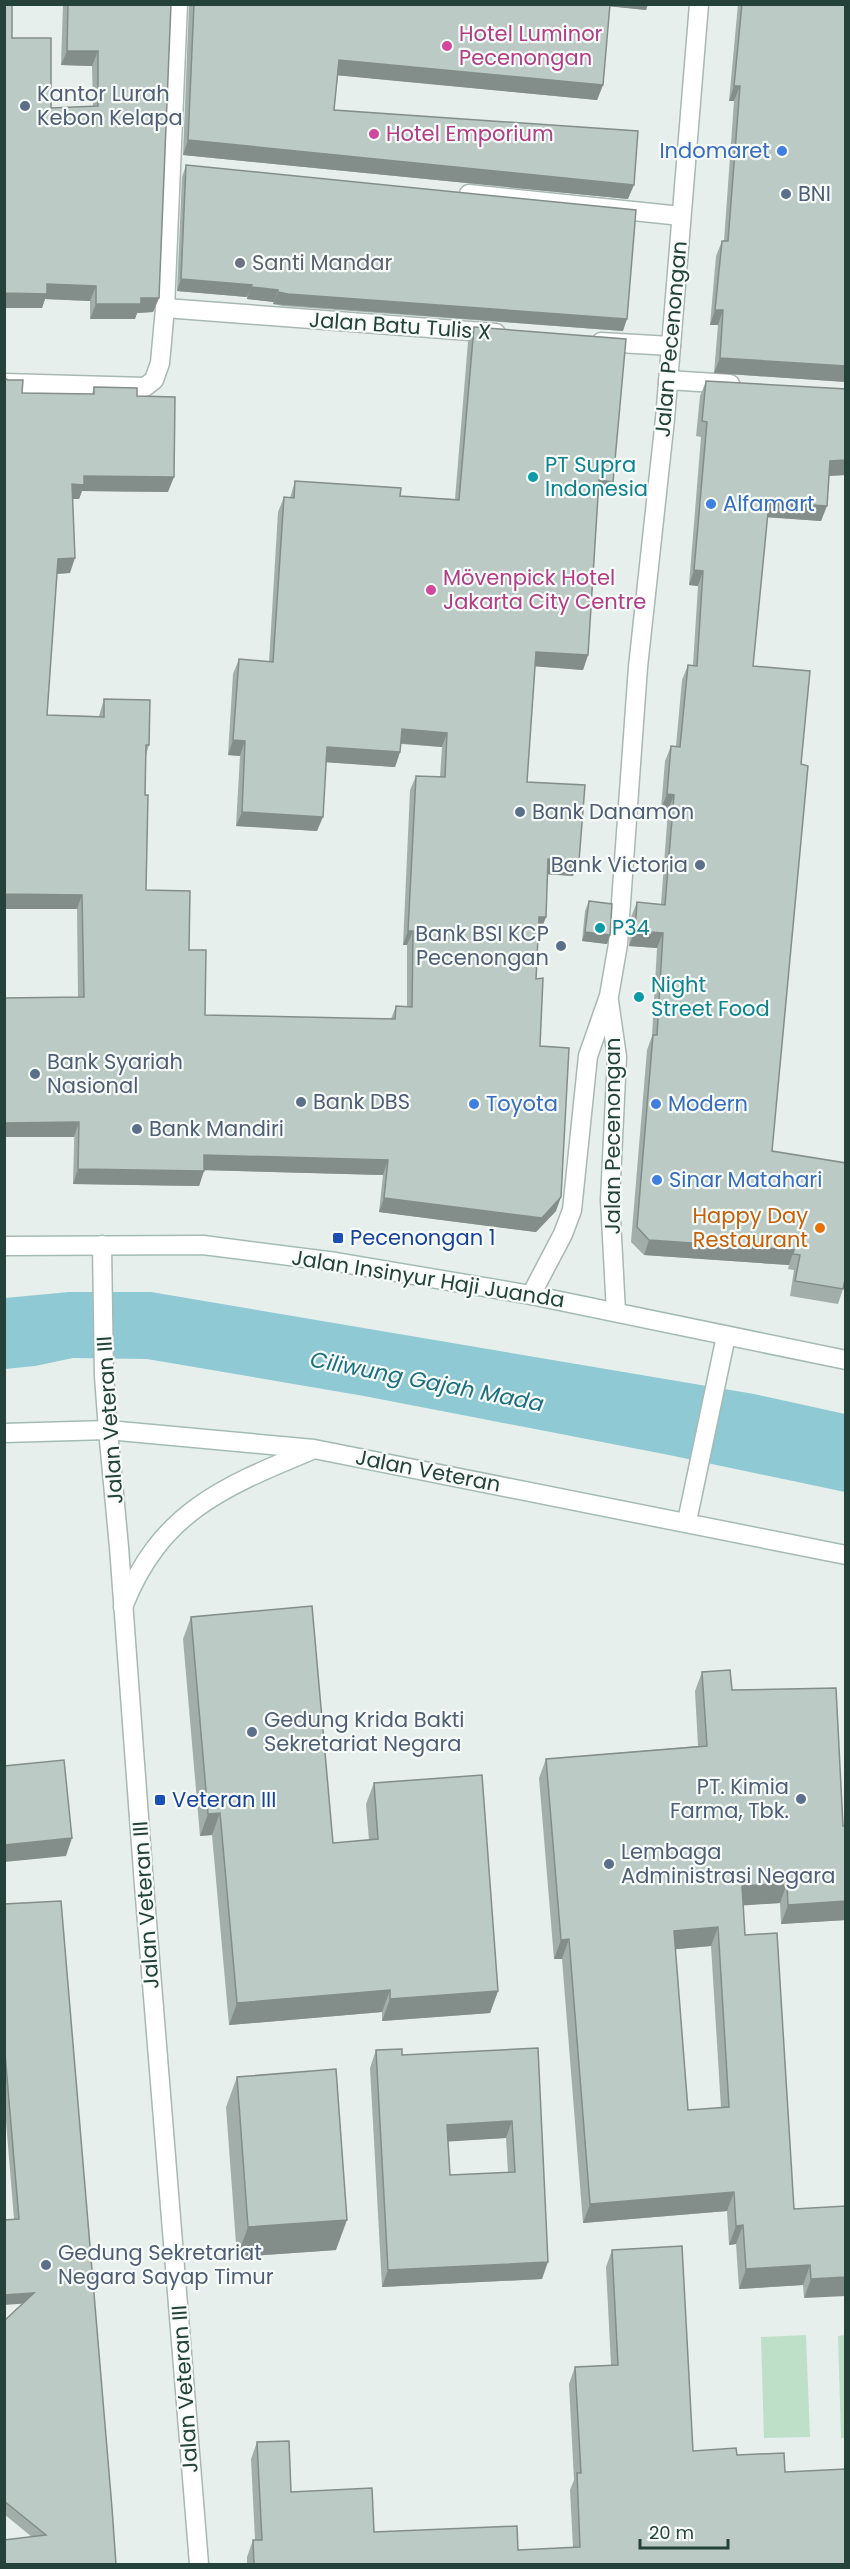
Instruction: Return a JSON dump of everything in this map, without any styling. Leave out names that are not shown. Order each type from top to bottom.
[{"type":"street","points":[[4,383],[145,387],[154,380],[160,363],[177,166],[178,4]]},
{"type":"street","name":"Jalan Pecenongan","points":[[531,1295],[563,1234],[572,1210],[588,1056],[609,996],[618,944],[638,667],[668,380],[699,4]]},
{"type":"street","points":[[454,192],[681,216]]},
{"type":"street","name":"Jalan Batu Tulis X","points":[[165,308],[512,335]]},
{"type":"street","points":[[584,340],[671,346]]},
{"type":"street","points":[[668,380],[751,387]]},
{"type":"street","name":"Jalan Pecenongan","points":[[609,996],[617,1057],[610,1200],[616,1312]]},
{"type":"street","name":"Jalan Veteran III","points":[[102,1245],[104,1376],[198,2565]]},
{"type":"street","name":"Jalan Insinyur Haji Juanda","points":[[4,1246],[203,1245],[336,1262],[531,1295],[846,1360]]},
{"type":"street","points":[[687,1521],[726,1336]]},
{"type":"street","name":"Jalan Veteran","points":[[4,1433],[108,1430],[314,1449],[687,1521],[846,1555]]},
{"type":"street","points":[[123,1607],[144,1561],[173,1525],[231,1485],[314,1449]]},
{"type":"green space","points":[[806,2335],[810,2437],[764,2438],[761,2337]]},
{"type":"green space","points":[[845,2335],[846,2438],[841,2438],[838,2336]]},
{"type":"water","name":"Ciliwung Gajah Mada","points":[[69,1292],[151,1292],[754,1394],[845,1414],[845,1492],[669,1455],[364,1396],[147,1359],[73,1358],[35,1366],[5,1369],[5,1298]]},
{"type":"building","points":[[4,4],[12,4],[12,38],[51,38],[51,108],[98,106],[98,51],[67,51],[68,4],[171,4],[159,298],[141,298],[141,304],[96,304],[96,286],[47,284],[47,294],[4,293]]},
{"type":"building","points":[[194,4],[610,4],[603,85],[339,60],[334,110],[638,131],[634,185],[188,140]]},
{"type":"building","points":[[742,4],[846,4],[846,366],[720,358],[723,310],[715,310],[722,241],[728,241],[740,86],[734,86]]},
{"type":"building","points":[[186,165],[636,210],[627,319],[288,294],[278,292],[278,290],[251,287],[252,285],[181,279]]},
{"type":"building","points":[[474,327],[626,339],[613,482],[599,480],[588,655],[536,652],[527,782],[585,785],[579,861],[548,859],[546,917],[539,917],[536,979],[543,978],[540,1046],[569,1048],[561,1197],[542,1218],[384,1198],[388,1160],[204,1155],[204,1171],[78,1169],[79,1122],[4,1123],[4,998],[84,997],[82,895],[4,894],[4,378],[23,380],[22,393],[94,394],[94,387],[137,388],[137,396],[175,397],[174,477],[84,476],[84,485],[72,484],[75,558],[58,559],[47,715],[104,717],[104,699],[150,700],[149,745],[146,745],[145,795],[148,795],[146,890],[190,891],[189,950],[206,950],[205,1015],[395,1019],[396,1006],[412,1007],[413,931],[408,931],[416,776],[445,777],[447,733],[402,729],[400,752],[327,747],[323,817],[242,812],[245,741],[233,740],[239,659],[273,662],[284,497],[294,498],[295,481],[401,488],[400,496],[459,500]]},
{"type":"building","points":[[706,381],[846,389],[846,460],[830,461],[827,506],[769,502],[753,666],[810,671],[801,764],[808,766],[772,1151],[846,1163],[846,1275],[843,1289],[795,1281],[800,1255],[793,1254],[794,1250],[649,1240],[637,1227],[653,1035],[657,1035],[663,933],[635,931],[637,902],[665,905],[674,795],[667,794],[671,746],[680,747],[688,665],[697,666],[703,571],[694,570],[707,422],[702,421]]},
{"type":"building","points":[[589,901],[612,904],[610,935],[585,932]]},
{"type":"building","points":[[312,1606],[333,1843],[378,1839],[374,1783],[482,1775],[498,1991],[390,1999],[390,1990],[237,2003],[220,1813],[208,1814],[191,1617]]},
{"type":"building","points":[[730,1670],[732,1690],[836,1688],[843,1826],[846,1826],[846,1901],[788,1905],[787,1883],[742,1886],[745,1935],[777,1933],[794,2209],[846,2206],[846,2277],[811,2279],[810,2265],[746,2269],[743,2225],[736,2226],[734,2192],[590,2204],[569,1939],[561,1940],[546,1759],[707,1746],[702,1672]],"holes":[[[718,1927],[729,2107],[688,2110],[674,1931]]]},
{"type":"building","points":[[64,1760],[72,1838],[4,1845],[4,1766]]},
{"type":"building","name":"Gedung Sekretariat Negara Sayap Timur","points":[[61,1901],[116,2565],[4,2565],[4,2540],[46,2535],[4,2501],[4,2321],[34,2293],[4,2295],[4,2220],[19,2219],[4,2042],[4,1904]]},
{"type":"building","points":[[538,2048],[548,2262],[388,2270],[376,2050],[402,2049],[402,2055]],"holes":[[[512,2121],[515,2172],[450,2175],[447,2125]]]},
{"type":"building","points":[[336,2069],[347,2220],[248,2227],[237,2077]]},
{"type":"building","points":[[682,2246],[693,2451],[736,2448],[737,2455],[784,2453],[785,2472],[846,2469],[846,2565],[254,2565],[253,2540],[262,2540],[257,2442],[289,2441],[291,2492],[372,2488],[374,2532],[517,2526],[518,2550],[580,2547],[577,2473],[581,2473],[575,2367],[618,2365],[612,2250]]},
{"type":"place","name":"Hotel Luminor Pecenongan","points":[[447,46]]},
{"type":"place","name":"Kantor Lurah Kebon Kelapa","points":[[25,106]]},
{"type":"place","name":"Hotel Emporium","points":[[374,134]]},
{"type":"place","name":"Indomaret","points":[[782,151]]},
{"type":"place","name":"BNI","points":[[786,194]]},
{"type":"place","name":"Santi Mandar","points":[[240,263]]},
{"type":"place","name":"PT Supra Indonesia","points":[[533,477]]},
{"type":"place","name":"Alfamart","points":[[711,504]]},
{"type":"place","name":"Mövenpick Hotel Jakarta City Centre","points":[[431,590]]},
{"type":"place","name":"Bank Danamon","points":[[520,812]]},
{"type":"place","name":"Bank Victoria","points":[[700,865]]},
{"type":"place","name":"P34","points":[[600,928]]},
{"type":"place","name":"Bank BSI KCP Pecenongan","points":[[561,946]]},
{"type":"place","name":"Night Street Food","points":[[639,997]]},
{"type":"place","name":"Bank Syariah Nasional","points":[[35,1074]]},
{"type":"place","name":"Bank DBS","points":[[301,1102]]},
{"type":"place","name":"Toyota","points":[[474,1104]]},
{"type":"place","name":"Modern","points":[[656,1104]]},
{"type":"place","name":"Bank Mandiri","points":[[137,1129]]},
{"type":"place","name":"Sinar Matahari","points":[[657,1180]]},
{"type":"place","name":"Happy Day Restaurant","points":[[820,1228]]},
{"type":"place","name":"Pecenongan 1","points":[[338,1238]]},
{"type":"place","name":"Gedung Krida Bakti Sekretariat Negara","points":[[252,1732]]},
{"type":"place","name":"PT. Kimia Farma, Tbk.","points":[[801,1799]]},
{"type":"place","name":"Veteran III","points":[[160,1800]]},
{"type":"place","name":"Lembaga Administrasi Negara","points":[[609,1864]]},
{"type":"place","name":"Gedung Sekretariat Negara Sayap Timur","points":[[46,2265]]}]
